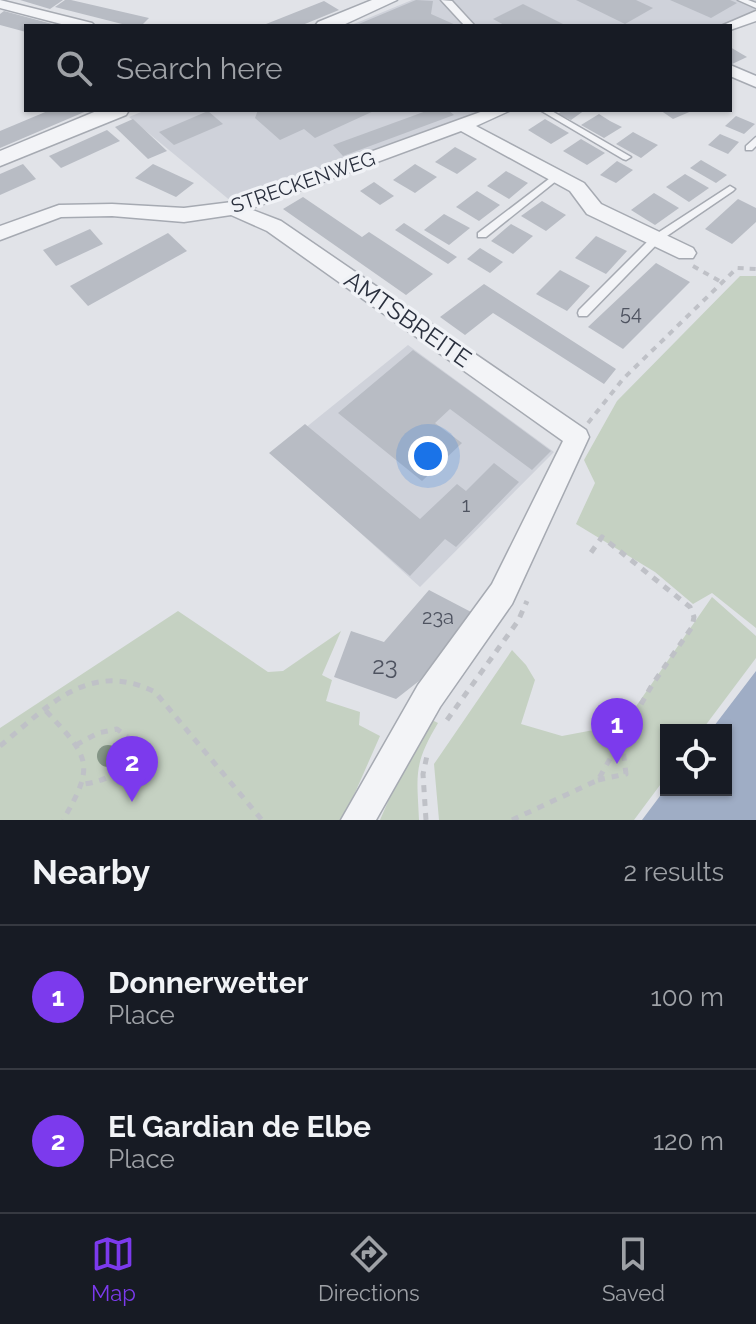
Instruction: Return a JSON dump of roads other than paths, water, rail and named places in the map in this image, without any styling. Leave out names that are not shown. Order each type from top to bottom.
[{"type":"street","points":[[330,24],[388,0]]},
{"type":"street","points":[[0,3],[79,24]]},
{"type":"street","points":[[732,25],[756,16]]},
{"type":"street","points":[[732,71],[756,82]]},
{"type":"street","points":[[0,159],[113,112]]},
{"type":"street","name":"STRECKENWEG","points":[[0,233],[59,211],[112,210],[184,215],[235,208],[497,112]]},
{"type":"street","points":[[462,125],[577,187],[594,209],[686,253]]},
{"type":"street","name":"AMTSBREITE","points":[[235,208],[246,216],[274,226],[577,437],[502,594],[429,696],[358,820]]},
{"type":"lane","points":[[445,0],[453,5],[459,19],[468,24]]},
{"type":"lane","points":[[742,0],[756,6]]},
{"type":"lane","points":[[547,112],[626,157]]},
{"type":"lane","points":[[482,235],[558,175]]},
{"type":"lane","points":[[583,313],[657,238],[730,189]]},
{"type":"water","points":[[756,671],[756,820],[642,820],[660,796],[732,796],[732,724],[716,724]]},
{"type":"place","name":"Donnerwetter","points":[[617,764]]},
{"type":"place","name":"El Gardian de Elbe","points":[[132,802]]}]
